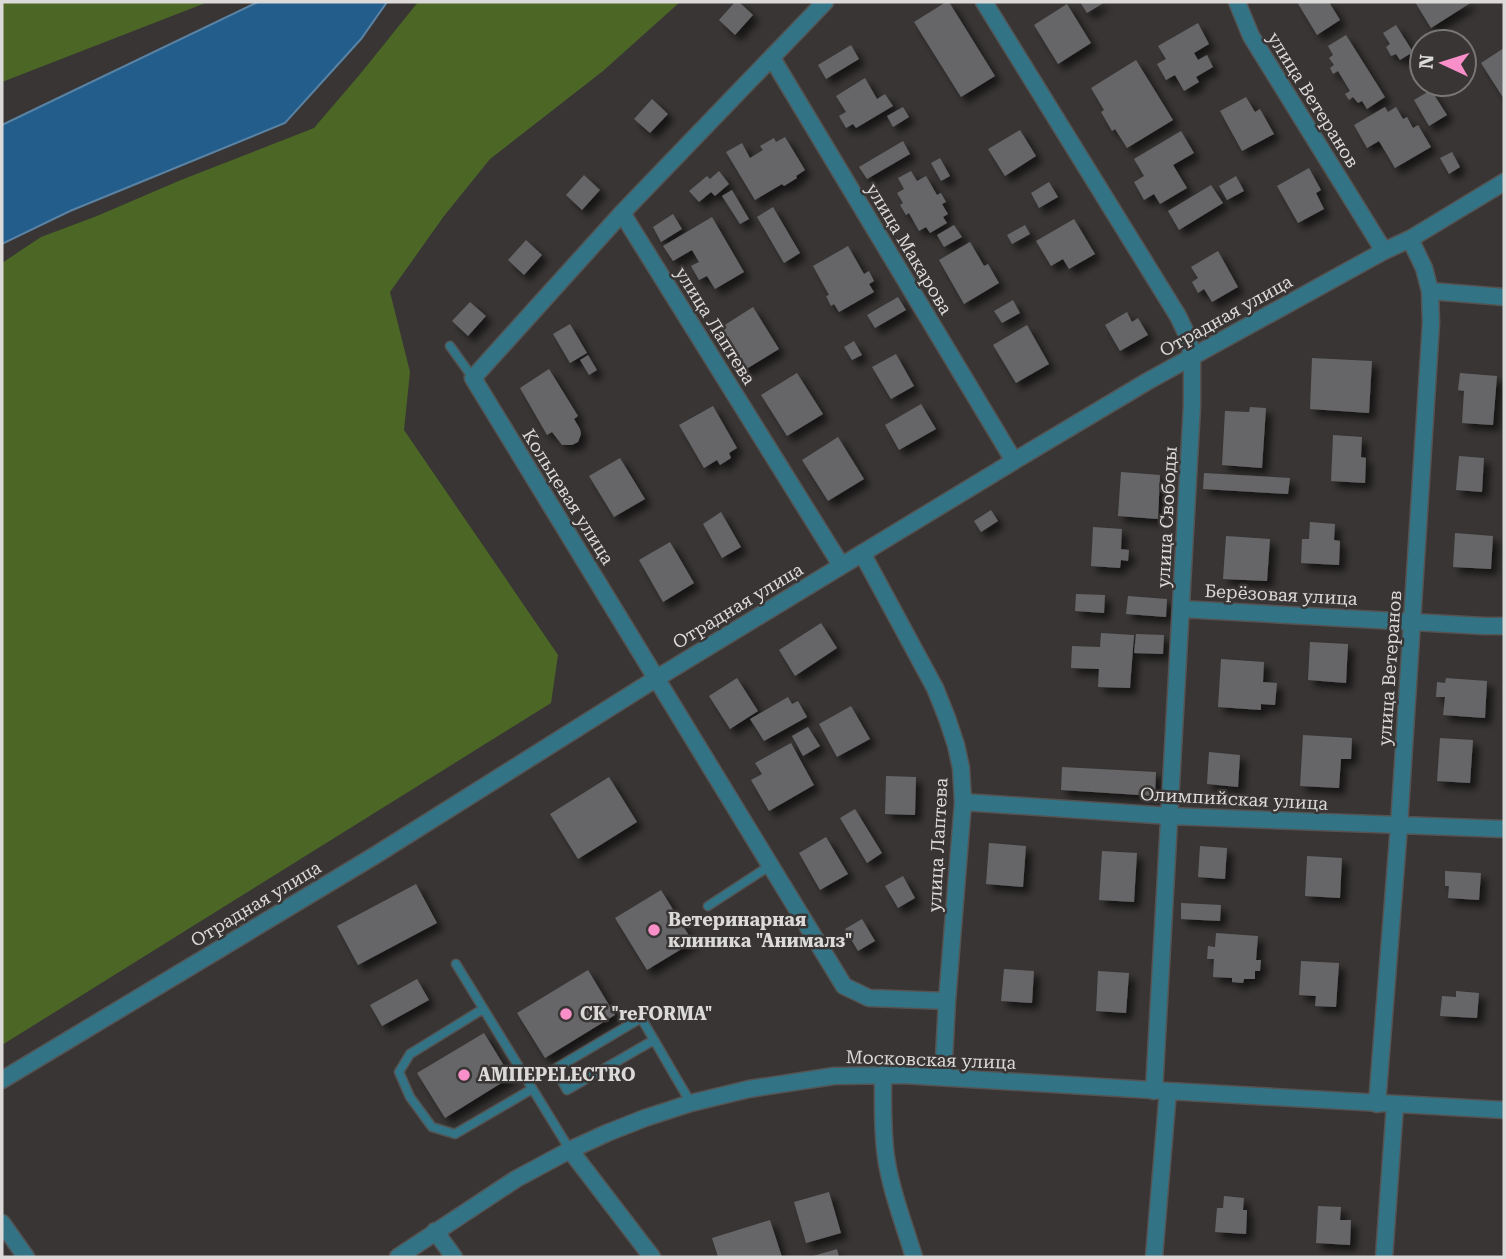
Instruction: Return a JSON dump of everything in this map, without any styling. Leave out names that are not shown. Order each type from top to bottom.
[{"type":"street","points":[[473,378],[622,213],[825,2]]},
{"type":"street","name":"улица Свободы","points":[[984,2],[1178,316],[1188,337],[1192,357],[1192,406],[1170,816],[1154,1257]]},
{"type":"street","name":"улица Ветеранов","points":[[1237,2],[1251,36],[1384,251]]},
{"type":"street","name":"улица Макарова","points":[[772,58],[1014,461]]},
{"type":"street","name":"Отрадная улица","points":[[2,1080],[374,856],[657,678],[1014,461],[1148,381],[1410,239],[1504,182]]},
{"type":"street","name":"улица Лаптева","points":[[622,213],[841,565]]},
{"type":"street","name":"улица Ветеранов","points":[[1377,1104],[1399,826],[1431,323],[1430,291],[1424,268],[1410,239]]},
{"type":"street","points":[[1430,291],[1504,297]]},
{"type":"street","name":"Кольцевая улица","points":[[473,378],[844,986],[869,998],[947,1002]]},
{"type":"street","name":"улица Лаптева","points":[[862,553],[935,688],[956,745],[961,768],[962,802],[943,1077]]},
{"type":"street","name":"Берёзовая улица","points":[[1181,609],[1504,626]]},
{"type":"street","name":"Олимпийская улица","points":[[962,802],[1170,816],[1504,829]]},
{"type":"street","points":[[883,1074],[886,1158],[914,1257]]},
{"type":"street","name":"Московская улица","points":[[398,1257],[516,1179],[570,1150],[645,1118],[749,1089],[834,1076],[883,1074],[943,1077],[1504,1110]]},
{"type":"street","points":[[1384,1257],[1395,1105]]},
{"type":"street","points":[[570,1150],[652,1257]]},
{"type":"street","points":[[2,1223],[26,1257]]},
{"type":"street","points":[[435,1231],[454,1257]]},
{"type":"lane","points":[[450,346],[473,378]]},
{"type":"lane","points":[[708,906],[771,865]]},
{"type":"lane","points":[[456,964],[570,1150]]},
{"type":"lane","points":[[483,1009],[410,1054],[399,1072],[410,1097],[432,1127],[455,1134],[532,1089]]},
{"type":"lane","points":[[654,1040],[567,1090],[555,1069],[641,1018],[654,1040],[691,1103]]},
{"type":"green space","points":[[2,2],[208,2],[2,82]]},
{"type":"green space","points":[[418,2],[680,2],[603,71],[490,159],[444,216],[390,292],[410,372],[404,430],[558,655],[551,703],[2,1045],[2,263],[41,237],[314,128]]},
{"type":"water","points":[[258,2],[387,2],[361,39],[285,123],[70,211],[2,244],[2,125]]},
{"type":"building","points":[[735,2],[739,2],[753,15],[735,35],[719,20]]},
{"type":"building","points":[[949,2],[995,76],[961,97],[914,22]]},
{"type":"building","points":[[1080,2],[1105,2],[1087,13]]},
{"type":"building","points":[[1297,2],[1329,2],[1340,20],[1317,35]]},
{"type":"building","points":[[1415,2],[1472,2],[1431,28]]},
{"type":"building","points":[[1067,4],[1091,43],[1058,64],[1034,25]]},
{"type":"building","points":[[1198,23],[1209,44],[1194,53],[1198,60],[1207,55],[1213,67],[1196,77],[1199,82],[1184,91],[1175,75],[1166,80],[1157,64],[1166,59],[1158,46]]},
{"type":"building","points":[[1396,25],[1408,44],[1408,55],[1400,60],[1396,54],[1391,56],[1386,47],[1390,44],[1383,33]]},
{"type":"building","points":[[1346,35],[1385,97],[1367,109],[1362,101],[1358,103],[1353,97],[1349,100],[1345,94],[1350,91],[1338,71],[1333,74],[1330,68],[1334,65],[1329,58],[1333,55],[1328,46]]},
{"type":"building","points":[[851,45],[859,59],[826,79],[818,65]]},
{"type":"building","points":[[1504,48],[1504,99],[1481,63]]},
{"type":"building","points":[[1136,60],[1173,120],[1127,148],[1115,129],[1112,131],[1091,88]]},
{"type":"building","points":[[865,78],[877,99],[885,94],[893,106],[856,128],[853,124],[846,128],[839,116],[846,112],[836,96]]},
{"type":"building","points":[[1246,97],[1255,112],[1260,109],[1274,134],[1242,151],[1220,111]]},
{"type":"building","points":[[1436,98],[1447,115],[1429,126],[1414,100]]},
{"type":"building","points":[[652,99],[668,114],[650,133],[634,119]]},
{"type":"building","points":[[903,107],[909,117],[893,127],[887,116]]},
{"type":"building","points":[[1385,107],[1388,112],[1396,107],[1403,119],[1407,117],[1413,128],[1418,125],[1431,147],[1395,168],[1379,141],[1367,148],[1354,125]]},
{"type":"building","points":[[1020,130],[1036,156],[1005,176],[988,149]]},
{"type":"building","points":[[1181,131],[1194,153],[1173,165],[1187,188],[1160,204],[1154,194],[1144,200],[1134,182],[1144,176],[1134,159]]},
{"type":"building","points":[[785,137],[805,170],[784,186],[782,184],[755,200],[726,152],[742,143],[750,158],[763,150],[760,146],[774,138],[776,142]]},
{"type":"building","points":[[903,141],[910,154],[867,179],[859,167]]},
{"type":"building","points":[[1452,152],[1460,167],[1449,174],[1440,158]]},
{"type":"building","points":[[940,158],[950,176],[941,181],[931,163]]},
{"type":"building","points":[[1309,168],[1321,190],[1316,193],[1324,209],[1298,223],[1277,186]]},
{"type":"building","points":[[719,171],[729,184],[715,196],[711,192],[699,202],[689,191],[707,176],[710,179]]},
{"type":"building","points":[[911,171],[917,181],[926,176],[937,195],[941,193],[946,202],[942,204],[948,214],[943,217],[947,223],[930,233],[926,227],[919,231],[909,213],[906,215],[900,205],[903,203],[897,193],[904,189],[898,178]]},
{"type":"building","points":[[584,175],[600,190],[582,210],[566,195]]},
{"type":"building","points":[[1236,176],[1244,191],[1227,200],[1219,186]]},
{"type":"building","points":[[1049,182],[1058,197],[1039,208],[1031,193]]},
{"type":"building","points":[[1211,185],[1223,203],[1179,230],[1168,211]]},
{"type":"building","points":[[732,190],[749,219],[740,224],[722,196]]},
{"type":"building","points":[[773,207],[800,253],[784,263],[757,217]]},
{"type":"building","points":[[673,214],[682,229],[661,242],[653,227]]},
{"type":"building","points":[[712,217],[744,272],[715,289],[707,276],[699,280],[691,266],[699,262],[692,250],[673,261],[663,246]]},
{"type":"building","points":[[1074,219],[1095,254],[1069,269],[1063,259],[1051,266],[1036,241]]},
{"type":"building","points":[[954,225],[962,237],[944,247],[937,235]]},
{"type":"building","points":[[1025,225],[1030,234],[1012,244],[1007,235]]},
{"type":"building","points":[[526,240],[542,255],[524,275],[508,260]]},
{"type":"building","points":[[970,242],[984,266],[988,264],[999,283],[964,304],[939,260]]},
{"type":"building","points":[[848,246],[864,274],[869,271],[874,281],[869,284],[874,292],[839,312],[834,304],[831,306],[826,296],[829,295],[813,266]]},
{"type":"building","points":[[1218,251],[1238,287],[1212,302],[1204,289],[1198,293],[1192,282],[1198,278],[1191,267]]},
{"type":"building","points":[[898,297],[906,310],[875,328],[867,315]]},
{"type":"building","points":[[1013,300],[1020,313],[1002,323],[994,311]]},
{"type":"building","points":[[470,302],[486,316],[468,336],[452,321]]},
{"type":"building","points":[[753,307],[779,349],[743,371],[717,330]]},
{"type":"building","points":[[1127,312],[1132,322],[1138,318],[1148,335],[1120,351],[1105,325]]},
{"type":"building","points":[[570,324],[587,353],[570,363],[553,334]]},
{"type":"building","points":[[1027,325],[1049,364],[1016,383],[993,345]]},
{"type":"building","points":[[854,341],[862,355],[852,360],[844,347]]},
{"type":"building","points":[[896,354],[914,386],[891,399],[872,367]]},
{"type":"building","points":[[588,355],[597,370],[589,375],[580,360]]},
{"type":"building","points":[[1312,358],[1372,361],[1369,413],[1310,409]]},
{"type":"building","points":[[549,369],[578,416],[574,419],[581,434],[578,442],[572,445],[562,445],[552,432],[547,435],[520,388]]},
{"type":"building","points":[[797,373],[823,414],[787,436],[761,395]]},
{"type":"building","points":[[1460,373],[1497,376],[1493,425],[1462,423],[1464,391],[1458,390]]},
{"type":"building","points":[[921,404],[936,429],[899,450],[885,425]]},
{"type":"building","points":[[713,406],[737,448],[729,453],[731,458],[720,465],[717,460],[704,468],[679,425]]},
{"type":"building","points":[[1250,407],[1266,408],[1262,468],[1222,465],[1225,411],[1249,412]]},
{"type":"building","points":[[1333,435],[1362,437],[1361,457],[1366,458],[1365,483],[1331,481]]},
{"type":"building","points":[[838,437],[864,479],[828,501],[802,460]]},
{"type":"building","points":[[1459,456],[1484,458],[1482,492],[1456,490]]},
{"type":"building","points":[[620,458],[645,499],[614,517],[589,476]]},
{"type":"building","points":[[1121,472],[1160,475],[1158,519],[1118,516]]},
{"type":"building","points":[[1204,473],[1290,478],[1288,494],[1203,489]]},
{"type":"building","points":[[991,510],[998,521],[981,532],[974,521]]},
{"type":"building","points":[[721,512],[741,547],[722,558],[703,524]]},
{"type":"building","points":[[1310,522],[1335,524],[1334,540],[1340,541],[1339,565],[1301,563],[1302,539],[1309,539]]},
{"type":"building","points":[[1093,527],[1122,529],[1121,549],[1129,550],[1128,561],[1121,560],[1120,568],[1091,566]]},
{"type":"building","points":[[1455,533],[1493,536],[1491,569],[1453,567]]},
{"type":"building","points":[[1226,536],[1270,539],[1267,581],[1223,579]]},
{"type":"building","points":[[670,542],[694,583],[663,602],[639,560]]},
{"type":"building","points":[[1076,594],[1105,595],[1104,613],[1075,611]]},
{"type":"building","points":[[1128,596],[1167,599],[1166,617],[1126,614]]},
{"type":"building","points":[[821,623],[837,648],[795,676],[779,650]]},
{"type":"building","points":[[1101,633],[1134,635],[1130,688],[1098,687],[1099,669],[1071,668],[1072,646],[1100,647]]},
{"type":"building","points":[[1136,634],[1164,635],[1163,654],[1134,653]]},
{"type":"building","points":[[1310,642],[1348,644],[1346,683],[1308,680]]},
{"type":"building","points":[[1221,659],[1264,662],[1263,682],[1277,683],[1275,705],[1261,704],[1261,710],[1218,707]]},
{"type":"building","points":[[737,678],[758,711],[730,729],[709,696]]},
{"type":"building","points":[[1446,678],[1487,681],[1485,718],[1443,715],[1445,697],[1436,697],[1437,682],[1445,683]]},
{"type":"building","points":[[788,697],[792,704],[798,701],[807,717],[764,741],[750,719]]},
{"type":"building","points":[[851,706],[870,739],[837,757],[819,724]]},
{"type":"building","points":[[808,727],[820,746],[803,756],[792,736]]},
{"type":"building","points":[[1303,735],[1352,738],[1351,759],[1341,759],[1339,788],[1300,786]]},
{"type":"building","points":[[1440,738],[1473,740],[1470,783],[1437,781]]},
{"type":"building","points":[[791,743],[814,785],[769,811],[751,780],[762,774],[755,763]]},
{"type":"building","points":[[1209,752],[1240,755],[1238,787],[1207,784]]},
{"type":"building","points":[[1062,767],[1156,772],[1155,796],[1061,790]]},
{"type":"building","points":[[886,776],[916,777],[915,815],[885,814]]},
{"type":"building","points":[[609,777],[637,822],[578,859],[550,814]]},
{"type":"building","points":[[855,809],[882,853],[867,863],[840,818]]},
{"type":"building","points":[[826,837],[848,874],[820,890],[799,853]]},
{"type":"building","points":[[989,843],[1026,846],[1023,887],[986,884]]},
{"type":"building","points":[[1200,846],[1227,848],[1225,879],[1198,877]]},
{"type":"building","points":[[1102,851],[1137,853],[1134,902],[1099,900]]},
{"type":"building","points":[[1307,856],[1342,858],[1340,898],[1305,896]]},
{"type":"building","points":[[1445,871],[1481,873],[1479,900],[1448,898],[1449,886],[1445,886]]},
{"type":"building","points":[[903,876],[915,898],[898,908],[885,886]]},
{"type":"building","points":[[416,884],[437,923],[358,965],[337,926]]},
{"type":"building","name":"Ветеринарная клиника \"Анималз\"","points":[[661,890],[693,942],[647,970],[615,918]]},
{"type":"building","points":[[1181,903],[1221,905],[1220,921],[1181,919]]},
{"type":"building","points":[[862,919],[875,941],[858,951],[845,929]]},
{"type":"building","points":[[1216,933],[1258,936],[1256,960],[1261,960],[1260,971],[1255,971],[1255,979],[1244,979],[1243,983],[1232,982],[1232,978],[1213,977],[1214,959],[1207,959],[1208,946],[1215,947]]},
{"type":"building","points":[[1301,961],[1339,963],[1336,1007],[1315,1006],[1316,996],[1299,995]]},
{"type":"building","points":[[1004,969],[1034,971],[1032,1003],[1001,1001]]},
{"type":"building","name":"СК \"reFORMA\"","points":[[588,970],[615,1015],[545,1058],[517,1013]]},
{"type":"building","points":[[1098,971],[1129,973],[1126,1013],[1096,1011]]},
{"type":"building","points":[[417,979],[429,1000],[382,1026],[370,1005]]},
{"type":"building","points":[[1456,991],[1479,993],[1477,1018],[1440,1016],[1442,996],[1456,997]]},
{"type":"building","name":"АМПЕРELECTRO","points":[[484,1033],[511,1077],[445,1118],[417,1073]]},
{"type":"building","points":[[829,1192],[841,1233],[806,1243],[794,1202]]},
{"type":"building","points":[[1224,1196],[1244,1198],[1243,1210],[1247,1210],[1246,1234],[1215,1232],[1217,1208],[1223,1208]]},
{"type":"building","points":[[1318,1206],[1341,1207],[1340,1220],[1351,1220],[1350,1245],[1316,1243]]},
{"type":"building","points":[[770,1220],[782,1257],[718,1257],[712,1238]]},
{"type":"building","points":[[837,1249],[839,1257],[810,1257]]},
{"type":"place","name":"Ветеринарная клиника \"Анималз\"","points":[[654,930]]},
{"type":"place","name":"СК \"reFORMA\"","points":[[566,1014]]},
{"type":"place","name":"АМПЕРELECTRO","points":[[464,1075]]}]
